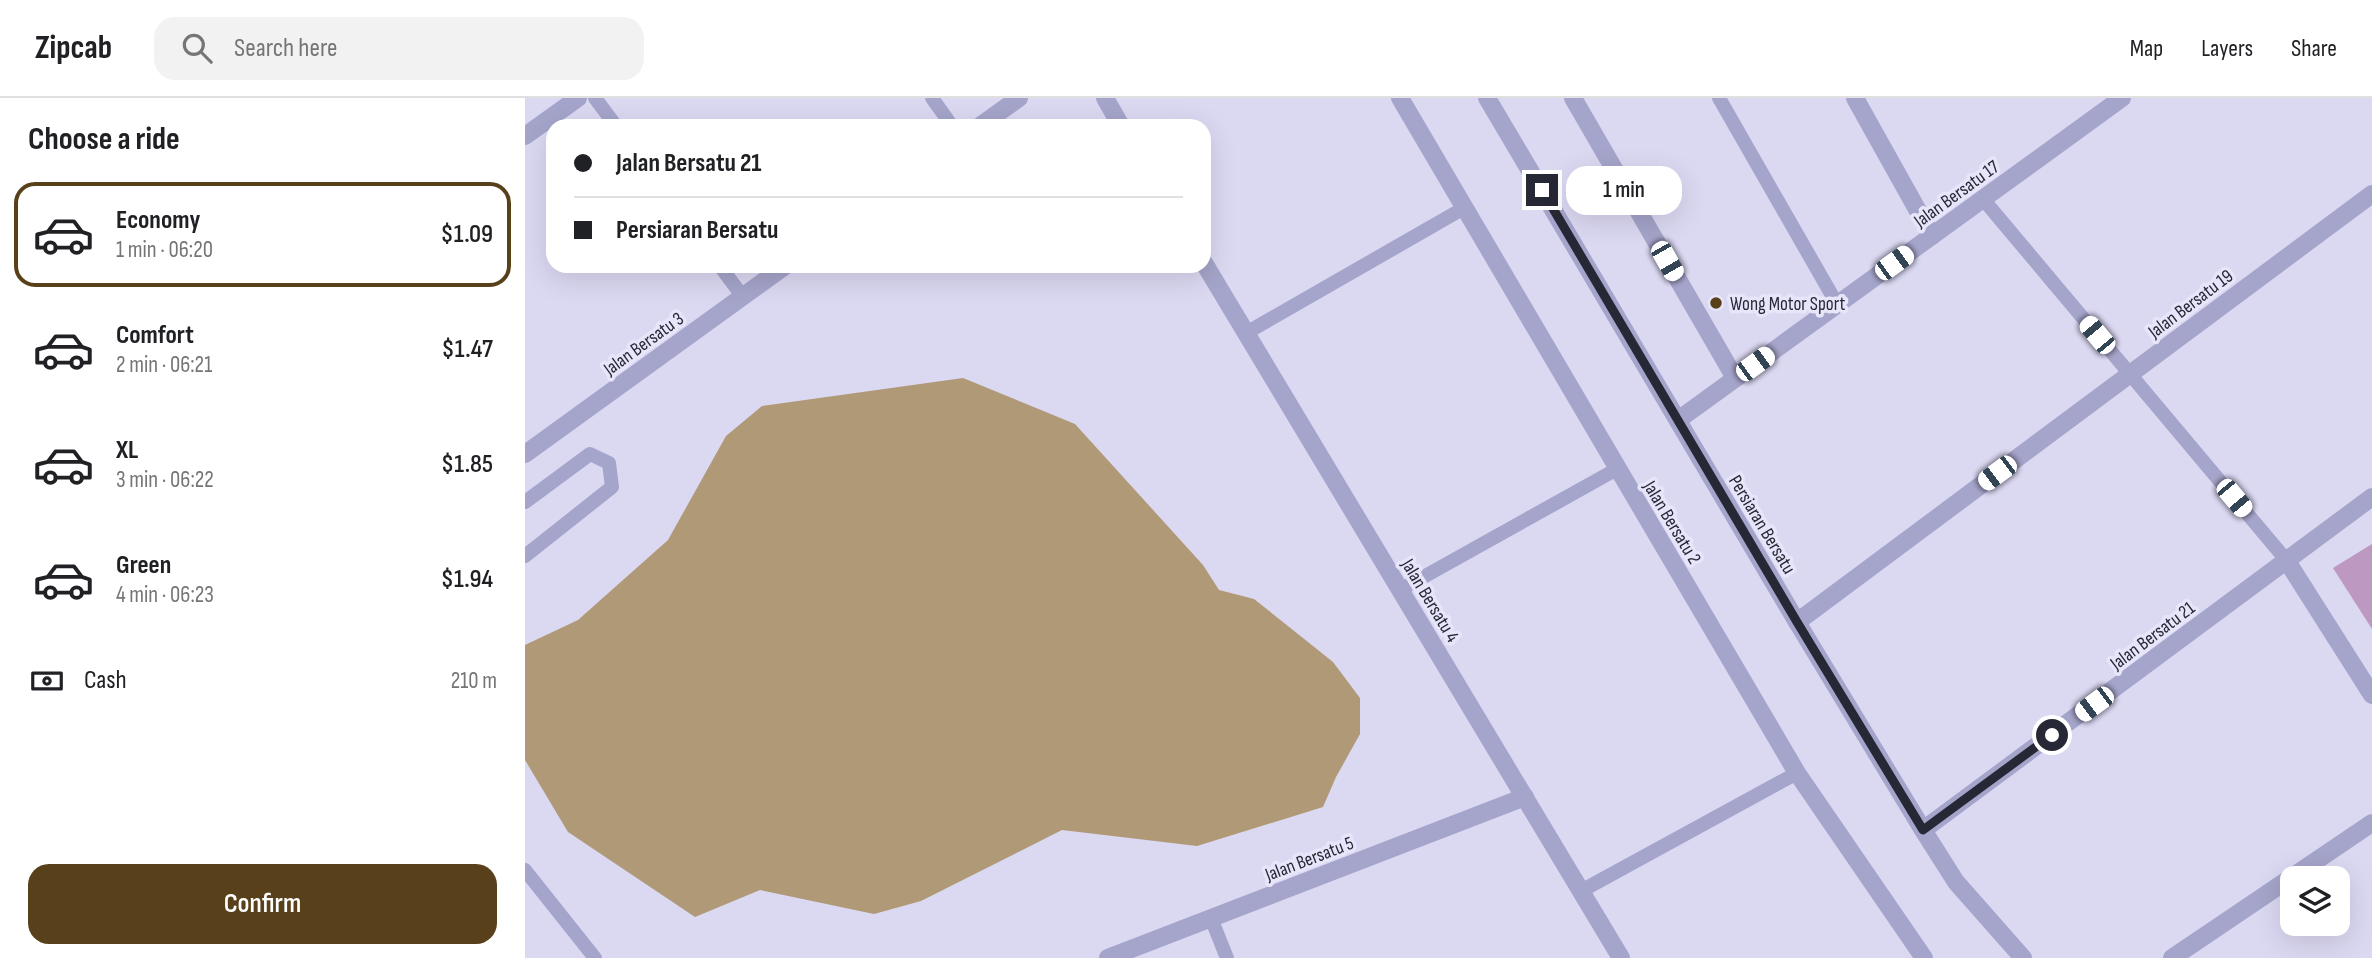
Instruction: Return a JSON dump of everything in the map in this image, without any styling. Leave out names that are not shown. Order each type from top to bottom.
[{"type":"street","points":[[549,119],[578,98]]},
{"type":"street","points":[[990,119],[1019,98]]},
{"type":"street","points":[[1105,98],[1118,119]]},
{"type":"street","name":"Jalan Bersatu 2","points":[[1400,98],[1797,773],[1924,958]]},
{"type":"street","name":"Persiaran Bersatu","points":[[1487,98],[1923,830],[1956,882],[2023,958]]},
{"type":"street","points":[[1573,98],[1735,378]]},
{"type":"street","points":[[1855,98],[1932,236]]},
{"type":"street","name":"Jalan Bersatu 17","points":[[1678,420],[2122,98]]},
{"type":"street","points":[[525,136],[546,121]]},
{"type":"street","name":"Jalan Bersatu 19","points":[[1797,622],[2372,194]]},
{"type":"street","name":"Jalan Bersatu 3","points":[[525,454],[776,273]]},
{"type":"street","name":"Jalan Bersatu 4","points":[[1210,273],[1621,958]]},
{"type":"street","name":"Jalan Bersatu 21","points":[[1923,830],[2372,497]]},
{"type":"street","points":[[2287,561],[2372,695]]},
{"type":"street","name":"Jalan Bersatu 5","points":[[1108,958],[1525,797]]},
{"type":"street","points":[[2172,958],[2372,823]]},
{"type":"lane","points":[[595,98],[611,119]]},
{"type":"lane","points":[[932,98],[946,119]]},
{"type":"lane","points":[[1719,98],[1837,304]]},
{"type":"lane","points":[[1983,199],[2287,561]]},
{"type":"lane","points":[[1246,333],[1464,208]]},
{"type":"lane","points":[[725,273],[743,297]]},
{"type":"lane","points":[[525,502],[590,454],[609,463],[612,488],[525,556]]},
{"type":"lane","points":[[1400,590],[1617,469]]},
{"type":"lane","points":[[1581,891],[1797,773]]},
{"type":"lane","points":[[525,870],[595,958]]},
{"type":"lane","points":[[1211,918],[1227,958]]},
{"type":"shaded area","points":[[963,378],[1075,424],[1203,565],[1219,590],[1254,599],[1333,662],[1360,698],[1360,734],[1323,807],[1197,846],[1062,830],[921,901],[874,914],[760,890],[695,917],[568,832],[525,760],[525,645],[578,620],[668,540],[726,436],[762,406]]},
{"type":"shaded area","points":[[2372,544],[2372,629],[2333,568]]},
{"type":"place","name":"Wong Motor Sport","points":[[1716,303]]},
{"type":"route","points":[[1542,190],[1923,830],[2052,735]]}]
